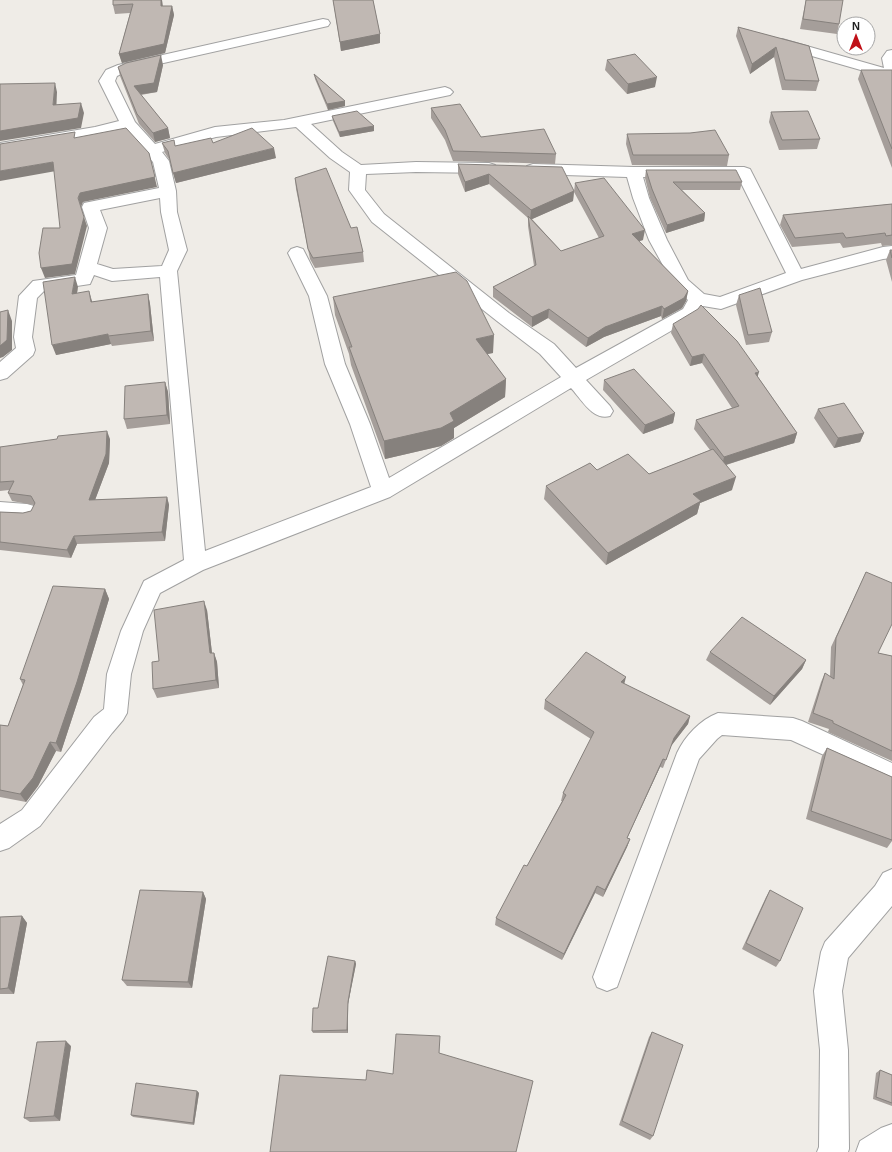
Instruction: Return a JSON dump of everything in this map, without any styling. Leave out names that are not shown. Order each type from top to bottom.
[{"type":"street","points":[[195,564],[168,271],[178,250],[175,232],[169,212],[168,191],[160,161],[128,124],[107,81],[111,73],[123,68],[323,23]]},
{"type":"street","points":[[771,40],[892,75]]},
{"type":"street","points":[[892,54],[889,58],[892,69]]},
{"type":"street","points":[[151,150],[215,132],[284,125],[445,92]]},
{"type":"street","points":[[299,122],[336,154],[358,170],[416,167],[634,172],[744,172],[796,276]]},
{"type":"street","points":[[0,148],[95,132],[128,124]]},
{"type":"street","points":[[358,170],[357,190],[378,218],[502,317],[547,349],[603,411]]},
{"type":"street","points":[[634,172],[641,198],[658,240],[681,283],[698,299],[721,303],[796,276],[883,253],[892,252]]},
{"type":"street","points":[[0,384],[2,381],[0,373],[26,350],[23,337],[28,296],[39,285],[49,286],[84,280],[98,228],[90,207],[168,191]]},
{"type":"street","points":[[297,253],[318,296],[335,364],[360,424],[383,491]]},
{"type":"street","points":[[87,267],[112,275],[168,271]]},
{"type":"street","points":[[0,839],[31,818],[103,726],[115,713],[119,674],[132,632],[152,587],[195,564],[383,491],[596,365],[689,313],[698,299]]},
{"type":"street","points":[[0,510],[27,512]]},
{"type":"street","points":[[607,977],[689,753],[708,731],[718,724],[793,729],[892,775]]},
{"type":"street","points":[[832,1152],[834,1149],[834,1050],[828,992],[835,952],[884,895],[892,882]]},
{"type":"street","points":[[871,1152],[892,1139]]},
{"type":"building","points":[[113,0],[161,0],[161,6],[172,6],[164,44],[119,54],[133,4],[113,5]]},
{"type":"building","points":[[333,0],[373,0],[380,34],[340,42]]},
{"type":"building","points":[[806,0],[843,0],[840,16],[836,16],[836,24],[803,19]]},
{"type":"building","points":[[738,27],[809,46],[819,81],[785,80],[776,47],[752,64]]},
{"type":"building","points":[[635,54],[657,77],[628,84],[607,60]]},
{"type":"building","points":[[161,55],[154,83],[134,86],[168,128],[153,133],[137,114],[118,67],[126,63]]},
{"type":"building","points":[[861,70],[892,70],[892,149]]},
{"type":"building","points":[[314,74],[345,101],[327,104]]},
{"type":"building","points":[[55,83],[53,105],[81,103],[78,118],[0,131],[0,84]]},
{"type":"building","points":[[460,104],[481,137],[544,129],[556,154],[453,151],[445,130],[431,108]]},
{"type":"building","points":[[357,111],[374,126],[339,132],[332,116]]},
{"type":"building","points":[[808,111],[820,139],[782,140],[771,112]]},
{"type":"building","points":[[126,128],[149,153],[155,177],[80,193],[78,198],[84,217],[72,264],[41,268],[39,253],[43,228],[60,228],[53,162],[0,171],[0,144],[75,132],[74,138]]},
{"type":"building","points":[[252,128],[274,148],[173,173],[168,151],[162,143],[174,140],[175,146],[211,138],[213,143]]},
{"type":"building","points":[[715,130],[729,155],[633,155],[627,134],[690,133]]},
{"type":"building","points":[[458,164],[562,167],[574,191],[531,210],[489,174],[465,182]]},
{"type":"building","points":[[326,168],[351,228],[357,227],[363,252],[313,258],[308,249],[295,178]]},
{"type":"building","points":[[646,170],[736,170],[742,182],[673,182],[705,213],[667,225]]},
{"type":"building","points":[[604,178],[645,230],[632,234],[688,291],[684,298],[664,309],[662,306],[605,327],[588,338],[549,309],[532,317],[493,287],[536,265],[528,216],[561,251],[604,236],[575,183]]},
{"type":"building","points":[[892,204],[892,235],[886,236],[885,233],[846,238],[843,233],[795,238],[783,215]]},
{"type":"building","points":[[456,272],[467,281],[494,335],[476,339],[506,379],[450,413],[454,421],[441,428],[384,441],[349,347],[352,347],[333,297]]},
{"type":"building","points":[[75,277],[72,294],[89,291],[91,302],[148,294],[151,331],[108,336],[108,334],[52,345],[43,282]]},
{"type":"building","points":[[760,288],[772,332],[748,335],[739,295]]},
{"type":"building","points":[[701,305],[737,341],[759,372],[755,373],[797,433],[724,457],[696,420],[739,406],[704,354],[692,357],[673,324],[698,309]]},
{"type":"building","points":[[8,310],[7,340],[0,346],[0,312]]},
{"type":"building","points":[[634,369],[675,413],[645,425],[604,380]]},
{"type":"building","points":[[165,382],[167,415],[124,419],[125,386]]},
{"type":"building","points":[[844,403],[864,433],[838,438],[818,409]]},
{"type":"building","points":[[107,431],[106,454],[89,500],[167,497],[162,532],[74,536],[67,550],[0,542],[0,512],[23,513],[31,511],[35,503],[31,496],[8,493],[14,481],[0,482],[0,447],[57,439],[58,436]]},
{"type":"building","points":[[713,449],[736,477],[693,494],[701,501],[608,553],[546,486],[590,463],[597,470],[628,454],[649,474]]},
{"type":"building","points":[[866,572],[892,583],[892,624],[878,653],[892,656],[892,751],[833,723],[833,721],[813,713],[825,673],[834,679],[836,638]]},
{"type":"building","points":[[53,586],[105,589],[77,682],[56,743],[50,742],[33,778],[20,794],[0,790],[0,725],[8,726],[25,680],[20,679]]},
{"type":"building","points":[[204,601],[210,653],[214,653],[216,680],[153,689],[152,662],[159,661],[154,610]]},
{"type":"building","points":[[742,617],[806,660],[774,696],[710,652]]},
{"type":"building","points":[[586,652],[626,677],[621,682],[690,716],[674,738],[666,760],[663,759],[627,838],[630,839],[605,890],[597,886],[564,954],[496,918],[524,865],[527,866],[566,795],[563,793],[594,732],[545,700]]},
{"type":"building","points":[[827,748],[892,777],[892,840],[811,811]]},
{"type":"building","points":[[140,890],[203,892],[188,982],[122,980]]},
{"type":"building","points":[[770,890],[803,908],[780,961],[746,943]]},
{"type":"building","points":[[22,916],[8,988],[0,989],[0,917]]},
{"type":"building","points":[[328,956],[355,961],[348,1002],[347,1030],[312,1031],[313,1008],[318,1008]]},
{"type":"building","points":[[652,1032],[683,1045],[653,1136],[622,1121]]},
{"type":"building","points":[[396,1034],[440,1036],[439,1053],[533,1081],[516,1152],[270,1152],[280,1075],[366,1080],[367,1070],[393,1074]]},
{"type":"building","points":[[66,1041],[54,1116],[24,1118],[37,1042]]},
{"type":"building","points":[[880,1070],[892,1075],[892,1103],[876,1097]]},
{"type":"building","points":[[136,1083],[197,1091],[193,1123],[131,1115]]}]
